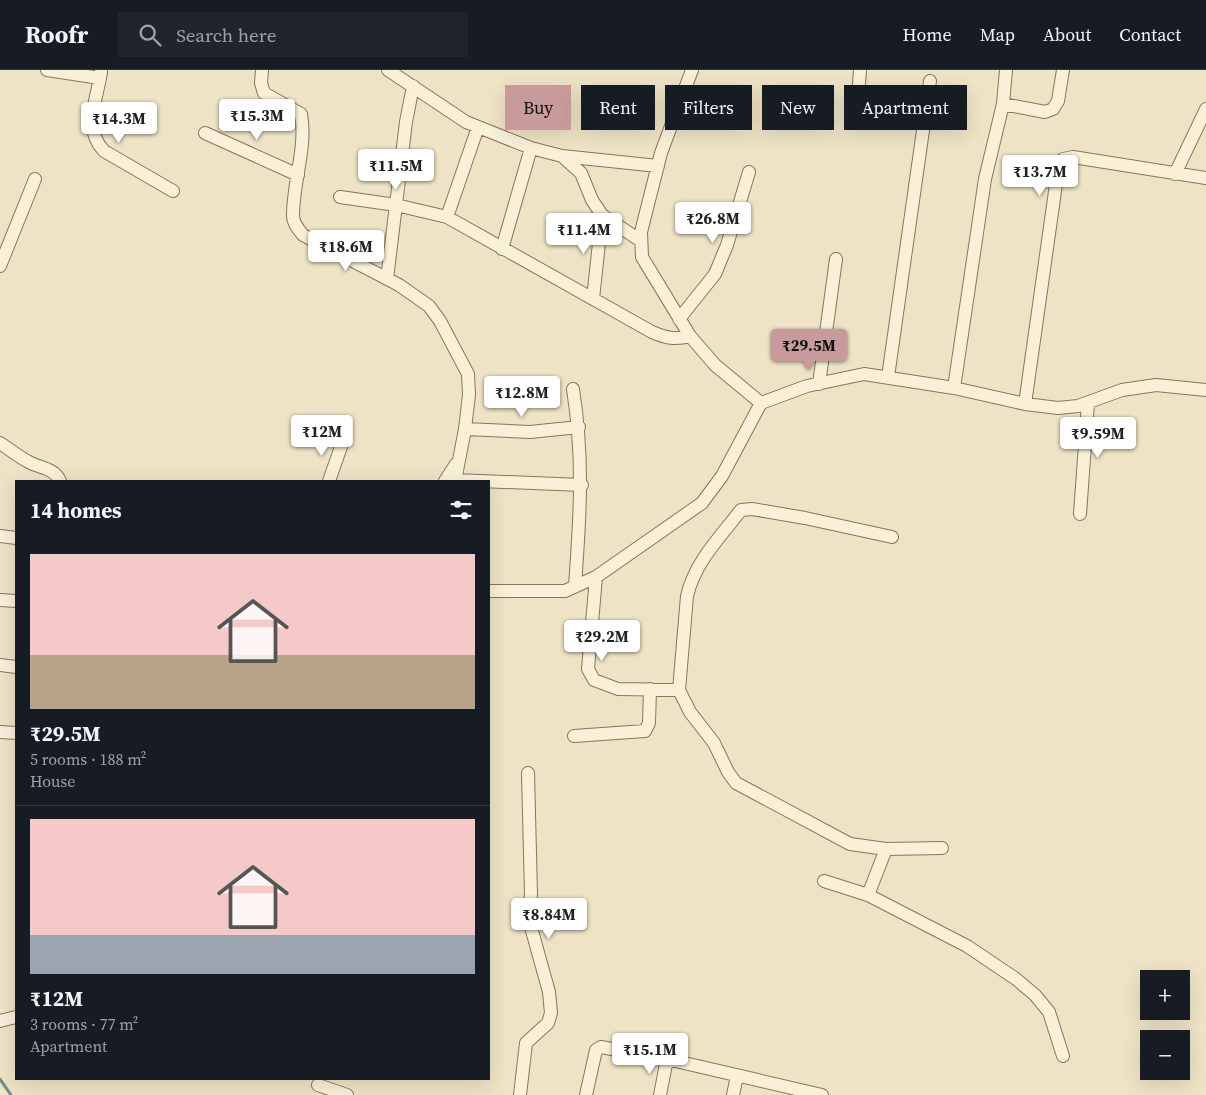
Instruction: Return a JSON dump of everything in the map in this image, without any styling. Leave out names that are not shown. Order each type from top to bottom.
[{"type":"street","points":[[47,70],[101,74],[92,124],[93,136],[97,143],[104,151],[173,191]]},
{"type":"street","points":[[262,70],[261,83],[264,92],[301,114],[298,174],[293,216],[296,227],[303,236],[387,279],[429,306],[458,352],[468,374],[469,395],[466,429],[452,480]]},
{"type":"street","points":[[388,70],[466,122],[531,148],[562,156],[658,166]]},
{"type":"street","points":[[692,70],[658,166],[641,232],[642,256],[690,336],[715,365],[761,403]]},
{"type":"street","points":[[858,84],[860,70]]},
{"type":"street","points":[[954,388],[986,179],[1003,104],[1006,70]]},
{"type":"street","points":[[1003,104],[1045,112],[1053,110],[1058,101],[1063,70]]},
{"type":"street","points":[[888,377],[930,81]]},
{"type":"street","points":[[387,279],[406,122],[413,86]]},
{"type":"street","points":[[1175,174],[1206,108]]},
{"type":"street","points":[[447,217],[478,127]]},
{"type":"street","points":[[205,133],[298,174]]},
{"type":"street","points":[[502,249],[531,148]]},
{"type":"street","points":[[562,156],[581,173],[592,200],[602,215],[641,241]]},
{"type":"street","points":[[1025,404],[1059,164],[1063,159],[1073,158],[1206,178]]},
{"type":"street","points":[[679,319],[715,274],[727,245],[749,172]]},
{"type":"street","points":[[0,266],[35,179]]},
{"type":"street","points":[[340,197],[396,205],[447,217],[659,335],[677,339],[690,336]]},
{"type":"street","points":[[594,299],[602,215]]},
{"type":"street","points":[[818,384],[836,259]]},
{"type":"street","points":[[490,590],[565,591],[596,577],[702,503],[722,476],[761,403],[818,384],[864,374],[954,388],[1025,404],[1058,408],[1088,403],[1122,390],[1156,385],[1206,390]]},
{"type":"street","points":[[573,389],[579,427],[582,485],[575,586]]},
{"type":"street","points":[[1080,514],[1088,403]]},
{"type":"street","points":[[466,429],[530,432],[579,427]]},
{"type":"street","points":[[329,480],[343,441]]},
{"type":"street","points":[[0,443],[29,463],[48,469],[59,480]]},
{"type":"street","points":[[490,482],[582,485]]},
{"type":"street","points":[[892,537],[805,518],[752,509],[741,510],[699,564],[691,580],[687,596],[679,690],[690,712],[714,743],[728,772],[736,783],[850,844],[886,849],[942,848]]},
{"type":"street","points":[[0,536],[15,538]]},
{"type":"street","points":[[596,577],[588,670],[594,680],[602,685],[618,689],[679,690]]},
{"type":"street","points":[[0,600],[15,602]]},
{"type":"street","points":[[0,665],[15,667]]},
{"type":"street","points":[[574,736],[645,731],[649,723],[650,689]]},
{"type":"street","points":[[0,732],[15,733]]},
{"type":"street","points":[[520,1095],[526,1043],[548,1023],[551,1013],[548,992],[529,920],[531,894],[528,773]]},
{"type":"street","points":[[868,895],[886,849]]},
{"type":"street","points":[[824,881],[868,895],[967,946],[1016,978],[1035,995],[1049,1012],[1063,1056]]},
{"type":"street","points":[[0,1021],[15,1017]]},
{"type":"street","points":[[586,1095],[596,1050],[599,1048],[667,1059],[822,1095]]},
{"type":"street","points":[[660,1095],[667,1059]]},
{"type":"street","points":[[733,1095],[737,1076]]},
{"type":"street","points":[[318,1085],[347,1095]]},
{"type":"waterway","points":[[0,1079],[11,1095]]}]
